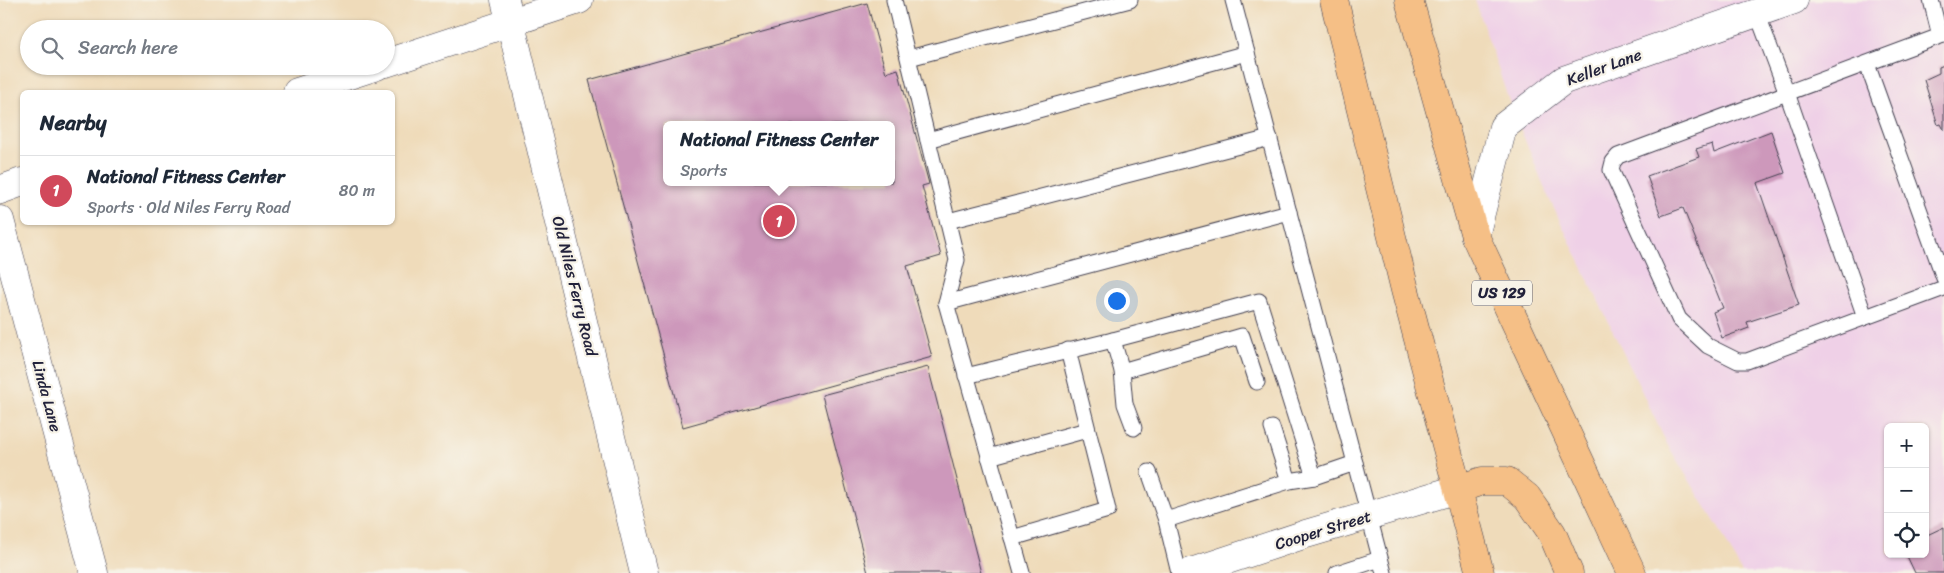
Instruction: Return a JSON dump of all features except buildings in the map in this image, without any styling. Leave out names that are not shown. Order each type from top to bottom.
[{"type":"highway","points":[[1334,0],[1405,290],[1480,573]]},
{"type":"highway","name":"US 129","points":[[1409,0],[1475,236],[1632,573]]},
{"type":"highway","points":[[1458,488],[1482,481],[1507,481],[1527,497],[1552,533],[1569,573]]},
{"type":"street","points":[[395,59],[508,11],[579,0]]},
{"type":"street","name":"Keller Lane","points":[[1475,236],[1503,127],[1564,80],[1794,0]]},
{"type":"street","name":"Old Niles Ferry Road","points":[[508,11],[644,573]]},
{"type":"street","points":[[303,90],[349,75]]},
{"type":"street","points":[[0,190],[20,183]]},
{"type":"street","name":"Linda Lane","points":[[0,220],[94,573]]},
{"type":"street","name":"Cooper Street","points":[[1188,573],[1458,488]]},
{"type":"lane","points":[[894,0],[957,260],[946,302],[1022,573]]},
{"type":"lane","points":[[908,58],[1130,0]]},
{"type":"lane","points":[[1233,0],[1382,566],[1337,573]]},
{"type":"lane","points":[[1931,0],[1942,36],[1618,156],[1613,162],[1612,170],[1679,319],[1708,346],[1738,361],[1747,361],[1944,288]]},
{"type":"lane","points":[[1757,13],[1788,93],[1865,317]]},
{"type":"lane","points":[[928,140],[1247,53]]},
{"type":"lane","points":[[1867,64],[1944,278]]},
{"type":"lane","points":[[948,221],[1270,138]]},
{"type":"lane","points":[[946,302],[1289,212]]},
{"type":"lane","points":[[966,376],[1113,340],[1259,301],[1314,477]]},
{"type":"lane","points":[[1122,371],[1242,336],[1257,382]]},
{"type":"lane","points":[[1113,340],[1122,371],[1126,404],[1134,428]]},
{"type":"lane","points":[[1012,538],[1108,510],[1068,350]]},
{"type":"lane","points":[[1272,428],[1289,481]]},
{"type":"lane","points":[[989,457],[1087,430]]},
{"type":"lane","points":[[1166,520],[1289,481],[1314,477],[1355,463]]},
{"type":"lane","points":[[1149,472],[1166,520],[1179,573]]},
{"type":"shaded area","points":[[1475,0],[1944,0],[1944,573],[1742,573],[1720,530],[1667,444],[1548,196],[1509,101]]},
{"type":"place","name":"National Fitness Center","points":[[779,221]]}]
